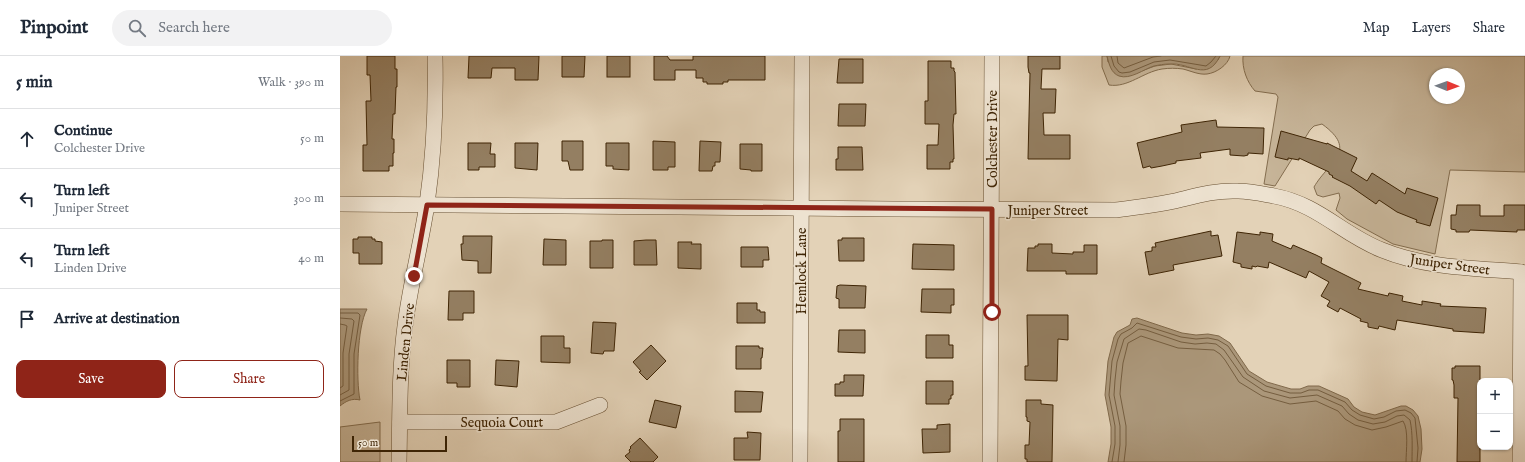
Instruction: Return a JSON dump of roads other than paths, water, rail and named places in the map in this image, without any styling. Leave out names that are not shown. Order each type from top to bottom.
[{"type":"street","name":"Linden Drive","points":[[399,462],[401,358],[405,324],[427,205],[436,84],[435,56]]},
{"type":"street","name":"Hemlock Lane","points":[[800,462],[802,56]]},
{"type":"street","name":"Colchester Drive","points":[[990,462],[992,56]]},
{"type":"street","name":"Juniper Street","points":[[340,204],[1116,210],[1171,202],[1203,193],[1239,191],[1275,196],[1304,205],[1381,250],[1407,259],[1437,265],[1524,272]]},
{"type":"street","points":[[1520,462],[1524,272]]},
{"type":"street","name":"Sequoia Court","points":[[400,422],[556,422],[600,405]]},
{"type":"water","points":[[1107,56],[1220,56],[1215,64],[1204,70],[1177,64],[1165,64],[1154,66],[1128,77],[1123,77],[1116,75],[1112,70]]},
{"type":"water","points":[[340,309],[367,309],[359,340],[358,380],[360,400],[349,400],[340,406]]},
{"type":"water","points":[[1137,318],[1182,333],[1219,336],[1230,343],[1249,371],[1267,382],[1291,389],[1319,386],[1348,399],[1354,407],[1362,412],[1375,415],[1401,406],[1406,406],[1413,410],[1418,416],[1421,429],[1422,449],[1420,462],[1108,462],[1111,444],[1111,427],[1105,395],[1108,361],[1114,337],[1117,332],[1130,325],[1132,319]]}]
